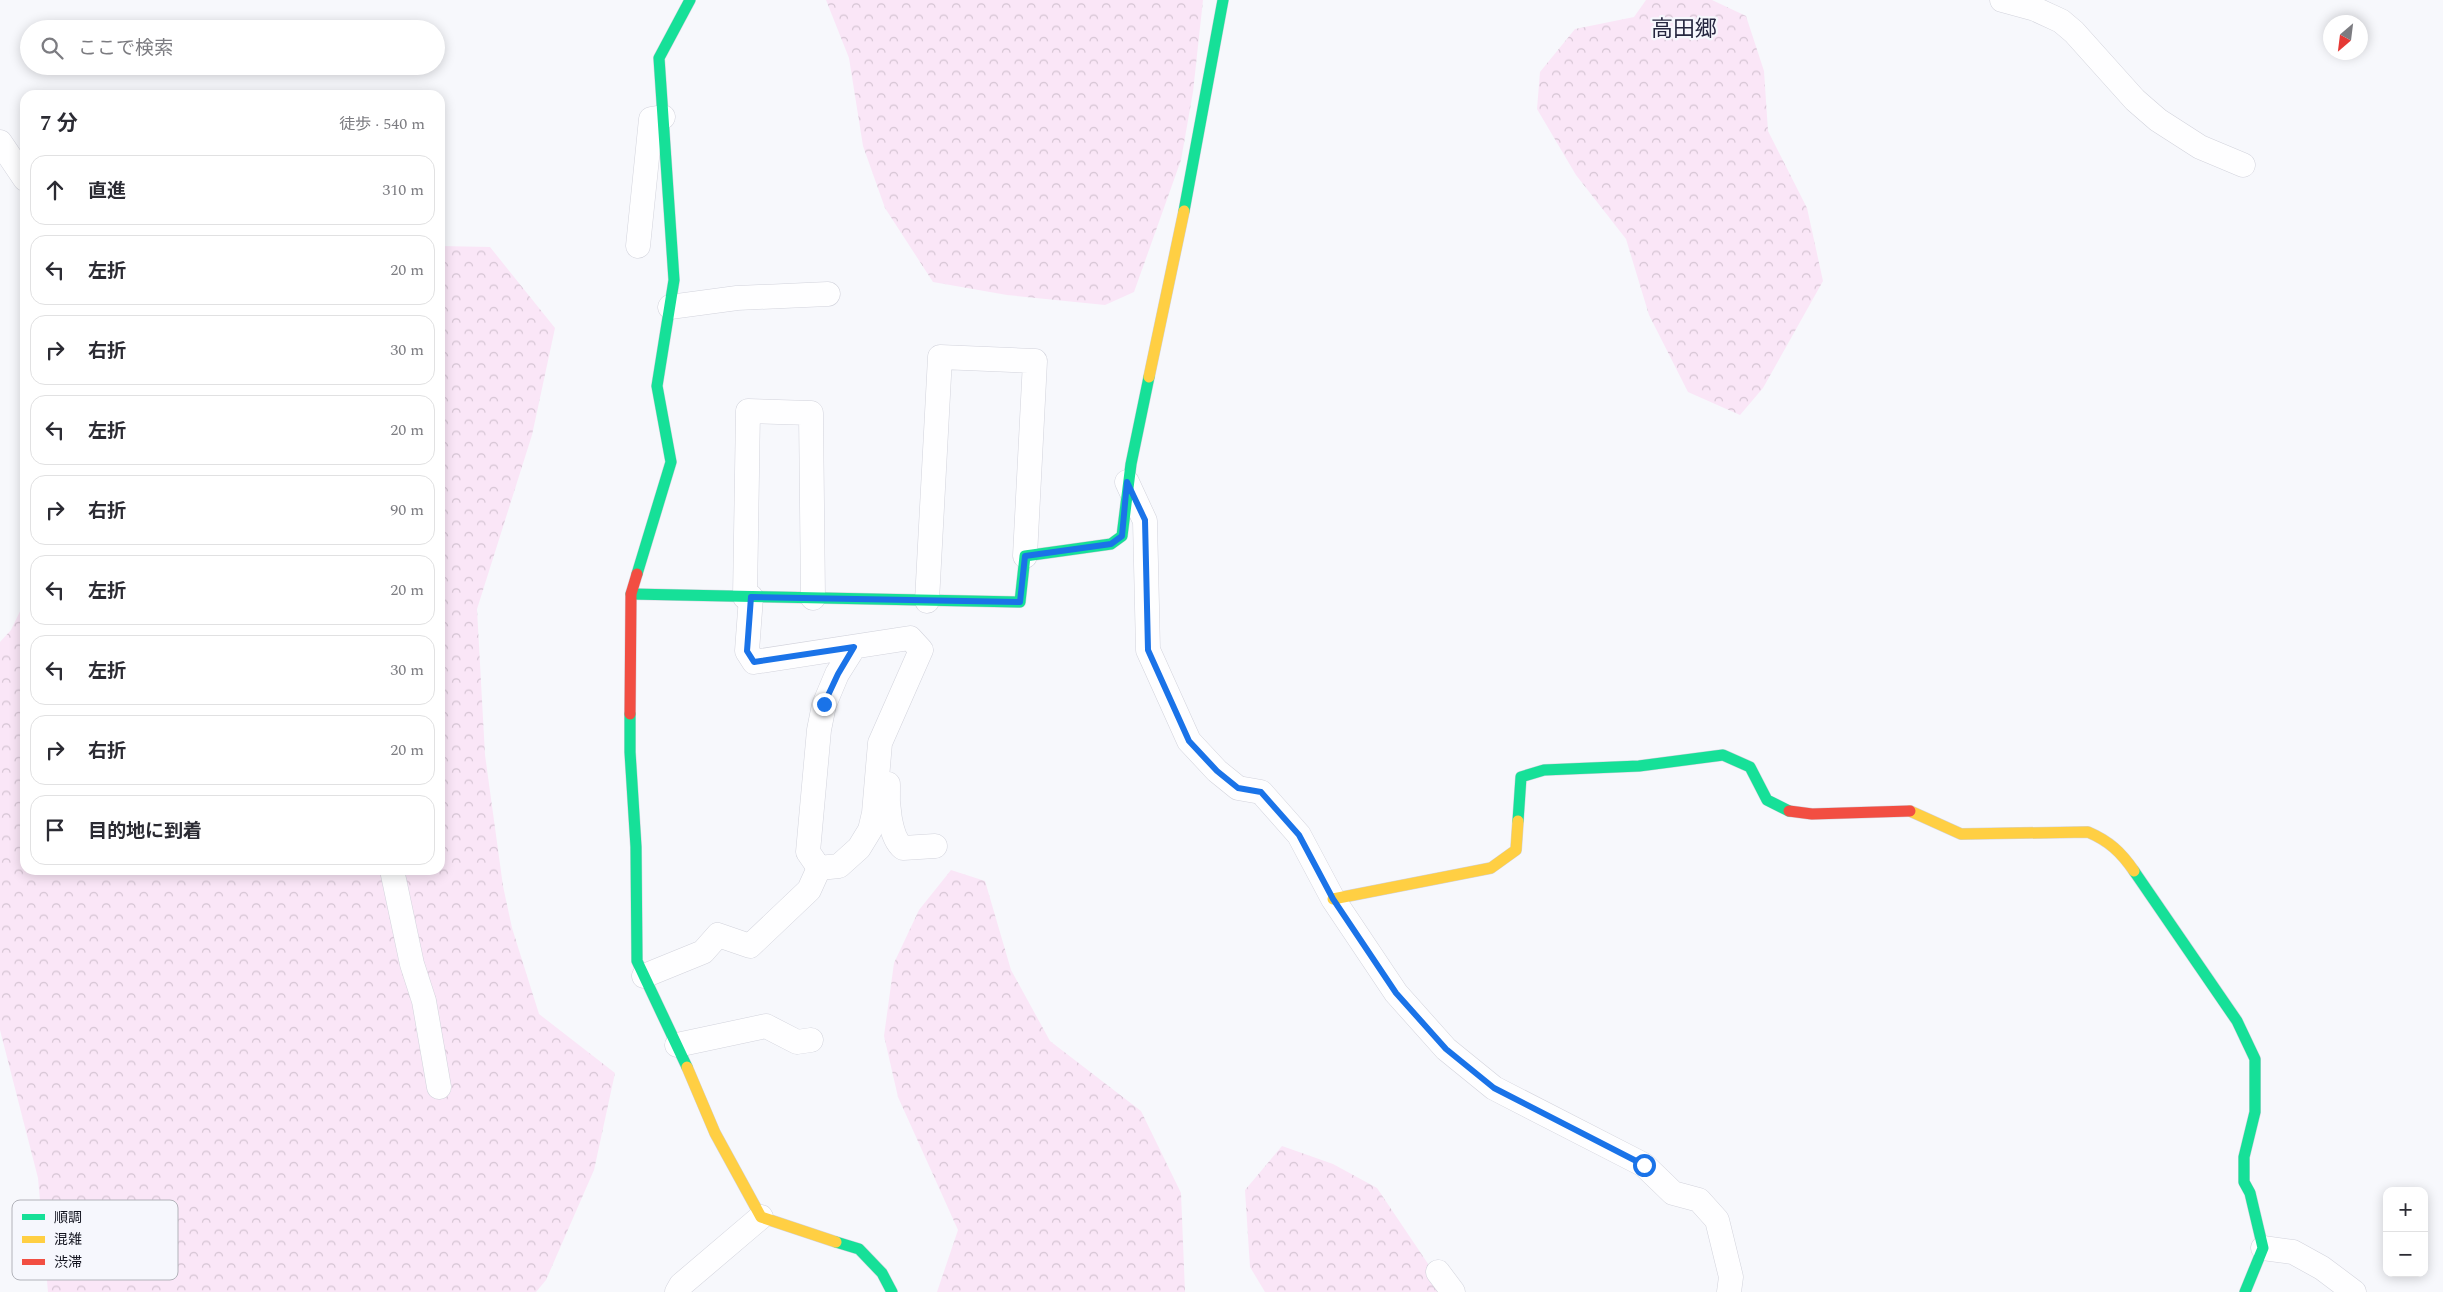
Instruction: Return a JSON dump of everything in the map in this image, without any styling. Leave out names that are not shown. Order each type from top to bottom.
[{"type":"street","points":[[690,0],[659,58],[674,280],[657,386],[671,462],[631,594],[630,752],[636,848],[637,961],[677,1045],[715,1133],[761,1217],[859,1249],[882,1272],[892,1292]]},
{"type":"street","points":[[1025,556],[1111,544],[1122,536],[1127,482],[1189,188],[1214,60],[1223,0]]},
{"type":"street","points":[[2002,0],[2034,8],[2062,21],[2135,100],[2158,120],[2200,147],[2243,165]]},
{"type":"street","points":[[638,246],[651,119],[663,118]]},
{"type":"street","points":[[0,142],[12,171]]},
{"type":"street","points":[[670,307],[737,298],[828,294]]},
{"type":"street","points":[[631,594],[1020,602],[1025,556],[1035,361],[940,357],[927,600]]},
{"type":"street","points":[[813,598],[811,413],[748,411],[747,651],[754,662],[910,638],[921,650],[880,743],[874,813],[870,830],[859,848],[839,866],[819,868]]},
{"type":"street","points":[[1127,482],[1145,520],[1148,650],[1189,741],[1217,771],[1238,788],[1261,792],[1299,835],[1333,899],[1396,993],[1446,1049],[1494,1088],[1644,1165],[1673,1193],[1699,1200],[1717,1220],[1731,1277],[1729,1292]]},
{"type":"street","points":[[819,868],[808,852],[819,730],[824,704],[838,674],[854,647]]},
{"type":"street","points":[[884,734],[890,750],[887,802],[896,842],[903,848],[935,846]]},
{"type":"street","points":[[1333,899],[1491,868],[1516,850],[1521,777],[1544,770],[1639,766],[1723,755],[1750,767],[1767,800],[1788,811],[1812,814],[1910,811],[1961,834],[2088,832],[2103,838],[2121,852],[2237,1021],[2255,1059],[2255,1112],[2244,1157],[2244,1182],[2250,1193],[2263,1248],[2245,1292]]},
{"type":"street","points":[[644,976],[703,952],[718,935],[750,946],[809,890],[819,868]]},
{"type":"street","points":[[393,875],[412,964],[424,1001],[439,1087]]},
{"type":"street","points":[[677,1045],[766,1026],[798,1042],[811,1040]]},
{"type":"street","points":[[677,1292],[681,1285],[761,1217]]},
{"type":"street","points":[[2263,1248],[2293,1252],[2322,1268],[2354,1292]]},
{"type":"street","points":[[1438,1272],[1452,1292]]},
{"type":"green space","points":[[826,0],[1203,0],[1193,92],[1181,160],[1134,292],[1105,305],[1007,295],[933,282],[885,208],[863,146],[849,58]]},
{"type":"green space","points":[[1646,0],[1712,0],[1746,16],[1764,71],[1768,131],[1807,208],[1823,281],[1763,388],[1740,415],[1688,392],[1649,315],[1626,239],[1576,175],[1537,109],[1540,72],[1575,29],[1634,17]]},
{"type":"green space","points":[[445,246],[490,247],[555,328],[532,435],[477,609],[485,755],[503,886],[512,928],[539,1014],[615,1073],[594,1170],[546,1280],[536,1292],[48,1292],[47,1280],[178,1280],[178,1200],[40,1200],[38,1178],[0,1030],[0,642],[11,630],[20,611],[20,875],[445,875]]},
{"type":"green space","points":[[951,870],[985,881],[1011,970],[1050,1041],[1141,1111],[1181,1193],[1185,1292],[937,1292],[958,1230],[898,1097],[884,1036],[894,963],[919,910]]},
{"type":"green space","points":[[1282,1146],[1333,1164],[1377,1188],[1447,1292],[1265,1292],[1250,1267],[1245,1190]]},
{"type":"traffic: fast","points":[[637,574],[671,462],[657,386],[674,280],[659,58],[690,0]]},
{"type":"traffic: fast","points":[[1184,211],[1223,0]]},
{"type":"traffic: fast","points":[[631,594],[1020,602],[1025,556],[1111,544],[1122,536],[1131,464],[1149,377]]},
{"type":"traffic: fast","points":[[630,714],[630,752],[636,847],[637,961],[687,1067]]},
{"type":"traffic: fast","points":[[1518,821],[1521,777],[1544,770],[1639,766],[1723,755],[1750,767],[1767,800],[1789,811]]},
{"type":"traffic: fast","points":[[2134,871],[2237,1021],[2255,1059],[2255,1112],[2244,1157],[2244,1182],[2250,1193],[2263,1248],[2245,1292]]},
{"type":"traffic: fast","points":[[836,1242],[859,1249],[882,1273],[892,1292]]},
{"type":"traffic: slow","points":[[1149,377],[1184,211]]},
{"type":"traffic: slow","points":[[1910,811],[1961,834],[2088,832],[2114,848],[2134,871]]},
{"type":"traffic: slow","points":[[1333,899],[1491,868],[1516,850],[1518,821]]},
{"type":"traffic: slow","points":[[687,1067],[715,1133],[761,1217],[836,1242]]},
{"type":"traffic: jam","points":[[630,714],[631,594],[637,574]]},
{"type":"traffic: jam","points":[[1789,811],[1812,814],[1910,811]]},
{"type":"district","name":"高田郷","points":[[1684,28]]},
{"type":"route","points":[[824,704],[838,674],[854,647],[754,662],[747,651],[751,597],[1020,602],[1025,556],[1111,544],[1122,536],[1127,482],[1145,520],[1148,650],[1189,741],[1217,771],[1238,788],[1261,792],[1299,835],[1333,899],[1396,993],[1446,1049],[1494,1088],[1644,1165]]}]
